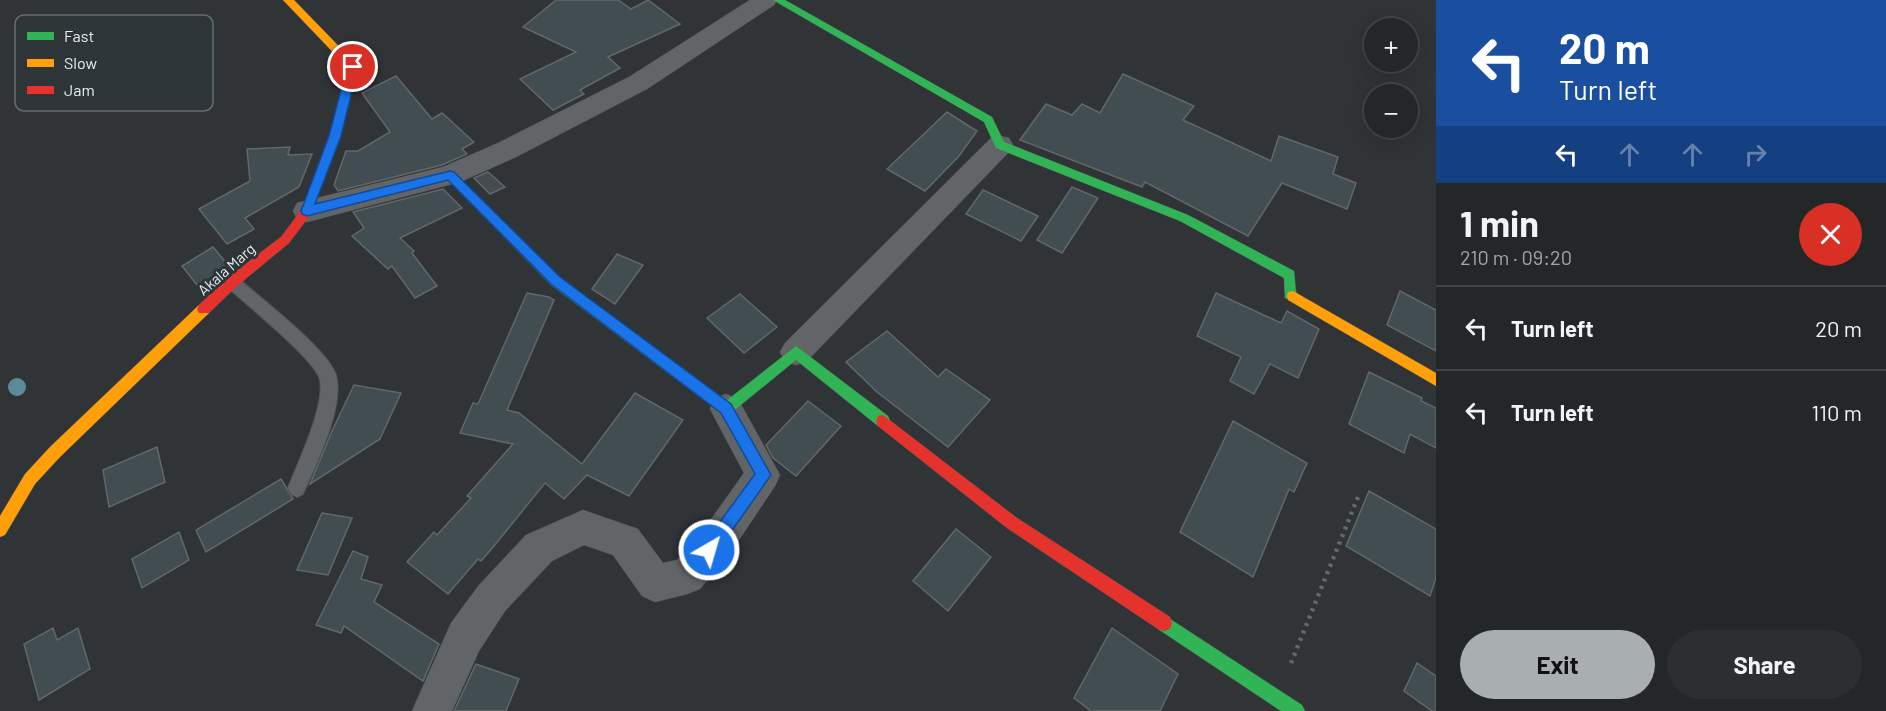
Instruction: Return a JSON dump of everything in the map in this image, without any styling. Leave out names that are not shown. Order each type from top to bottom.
[{"type":"street","name":"Akala Marg","points":[[0,530],[30,479],[55,452],[232,282],[285,240],[307,211],[335,136],[353,67],[288,0]]},
{"type":"street","points":[[307,211],[450,176],[507,150],[638,83],[766,0]]},
{"type":"street","points":[[778,0],[988,120],[1000,146],[1194,223],[1290,275],[1290,294],[1436,380]]},
{"type":"street","points":[[726,409],[796,352],[1000,146]]},
{"type":"street","points":[[432,711],[465,637],[492,598],[539,548],[583,527],[625,542],[655,583],[687,576],[720,537],[764,475],[726,409],[555,281],[450,176]]},
{"type":"street","points":[[796,352],[1012,523],[1296,711]]},
{"type":"lane","points":[[232,282],[311,353],[328,376],[329,399],[322,424],[297,488]]},
{"type":"path","points":[[1277,697],[1358,497]]},
{"type":"building","points":[[556,0],[618,0],[631,9],[648,0],[680,24],[608,57],[620,68],[580,90],[584,94],[553,110],[520,79],[576,52],[523,27]]},
{"type":"building","points":[[1123,74],[1194,106],[1183,120],[1271,161],[1279,136],[1338,157],[1333,174],[1356,183],[1347,209],[1282,183],[1248,236],[1145,182],[1142,187],[1020,140],[1046,104],[1072,115],[1082,104],[1100,113]]},
{"type":"building","points":[[396,76],[432,119],[442,113],[474,142],[462,149],[467,154],[442,165],[338,191],[334,185],[346,151],[358,151],[390,132],[362,93]]},
{"type":"building","points":[[947,112],[977,131],[959,156],[925,191],[887,169]]},
{"type":"building","points":[[290,147],[288,155],[312,154],[299,187],[245,218],[254,229],[227,244],[199,209],[250,181],[247,149]]},
{"type":"building","points":[[488,172],[505,187],[490,194],[474,178]]},
{"type":"building","points":[[1072,187],[1098,198],[1062,253],[1037,240]]},
{"type":"building","points":[[443,189],[462,208],[400,238],[414,251],[412,253],[437,286],[415,298],[392,266],[388,269],[352,236],[364,228],[353,212]]},
{"type":"building","points":[[983,190],[1038,216],[1021,241],[966,214]]},
{"type":"building","points":[[213,247],[228,265],[200,289],[182,266]]},
{"type":"building","points":[[617,254],[643,265],[615,304],[592,289]]},
{"type":"building","points":[[1400,291],[1436,310],[1436,351],[1387,325]]},
{"type":"building","points":[[527,293],[554,300],[507,410],[519,413],[582,464],[635,393],[683,420],[629,496],[587,475],[564,499],[545,483],[481,561],[478,559],[448,594],[407,562],[434,532],[437,535],[471,498],[467,496],[513,444],[460,433],[473,403],[478,404]]},
{"type":"building","points":[[1216,293],[1281,323],[1287,311],[1319,329],[1298,378],[1270,364],[1254,394],[1230,381],[1241,357],[1197,336]]},
{"type":"building","points":[[740,294],[777,327],[744,353],[707,318]]},
{"type":"building","points":[[887,331],[938,377],[946,369],[990,400],[948,447],[877,392],[846,362]]},
{"type":"building","points":[[1369,372],[1422,398],[1421,401],[1436,408],[1436,448],[1410,434],[1404,453],[1349,424]]},
{"type":"building","points":[[354,385],[401,393],[380,439],[310,484],[332,431]]},
{"type":"building","points":[[808,401],[841,426],[796,476],[773,458],[766,445]]},
{"type":"building","points":[[1233,421],[1307,463],[1294,492],[1289,489],[1253,577],[1180,532]]},
{"type":"building","points":[[157,447],[165,482],[109,507],[103,470]]},
{"type":"building","points":[[281,479],[293,499],[206,552],[196,530]]},
{"type":"building","points":[[1369,491],[1436,529],[1436,578],[1430,596],[1346,546]]},
{"type":"building","points":[[322,513],[352,518],[328,575],[297,570]]},
{"type":"building","points":[[956,529],[991,557],[948,611],[913,581]]},
{"type":"building","points":[[179,532],[189,560],[142,588],[132,559]]},
{"type":"building","points":[[353,551],[368,557],[361,579],[382,585],[374,602],[439,644],[423,681],[344,626],[341,633],[316,625]]},
{"type":"building","points":[[53,628],[57,640],[78,628],[90,669],[39,700],[24,644]]},
{"type":"building","points":[[1112,628],[1178,674],[1160,711],[1091,711],[1074,698]]},
{"type":"building","points":[[1417,663],[1436,676],[1436,711],[1432,711],[1404,691]]},
{"type":"building","points":[[476,664],[519,679],[506,711],[454,711]]},
{"type":"traffic: fast","points":[[778,0],[988,120],[1000,145],[1184,218],[1290,275],[1290,294],[1293,296]]},
{"type":"traffic: fast","points":[[450,175],[555,281],[726,409],[796,352],[883,421]]},
{"type":"traffic: fast","points":[[1164,623],[1296,711]]},
{"type":"traffic: slow","points":[[288,0],[353,67],[346,95]]},
{"type":"traffic: slow","points":[[1293,296],[1436,380]]},
{"type":"traffic: slow","points":[[0,530],[30,479],[55,452],[204,309]]},
{"type":"traffic: jam","points":[[204,309],[232,282],[285,240],[307,211],[335,136],[346,95]]},
{"type":"traffic: jam","points":[[883,421],[1012,523],[1164,623]]},
{"type":"route","points":[[353,67],[335,136],[307,211],[450,176],[555,281],[726,409],[764,475],[709,550]]}]
